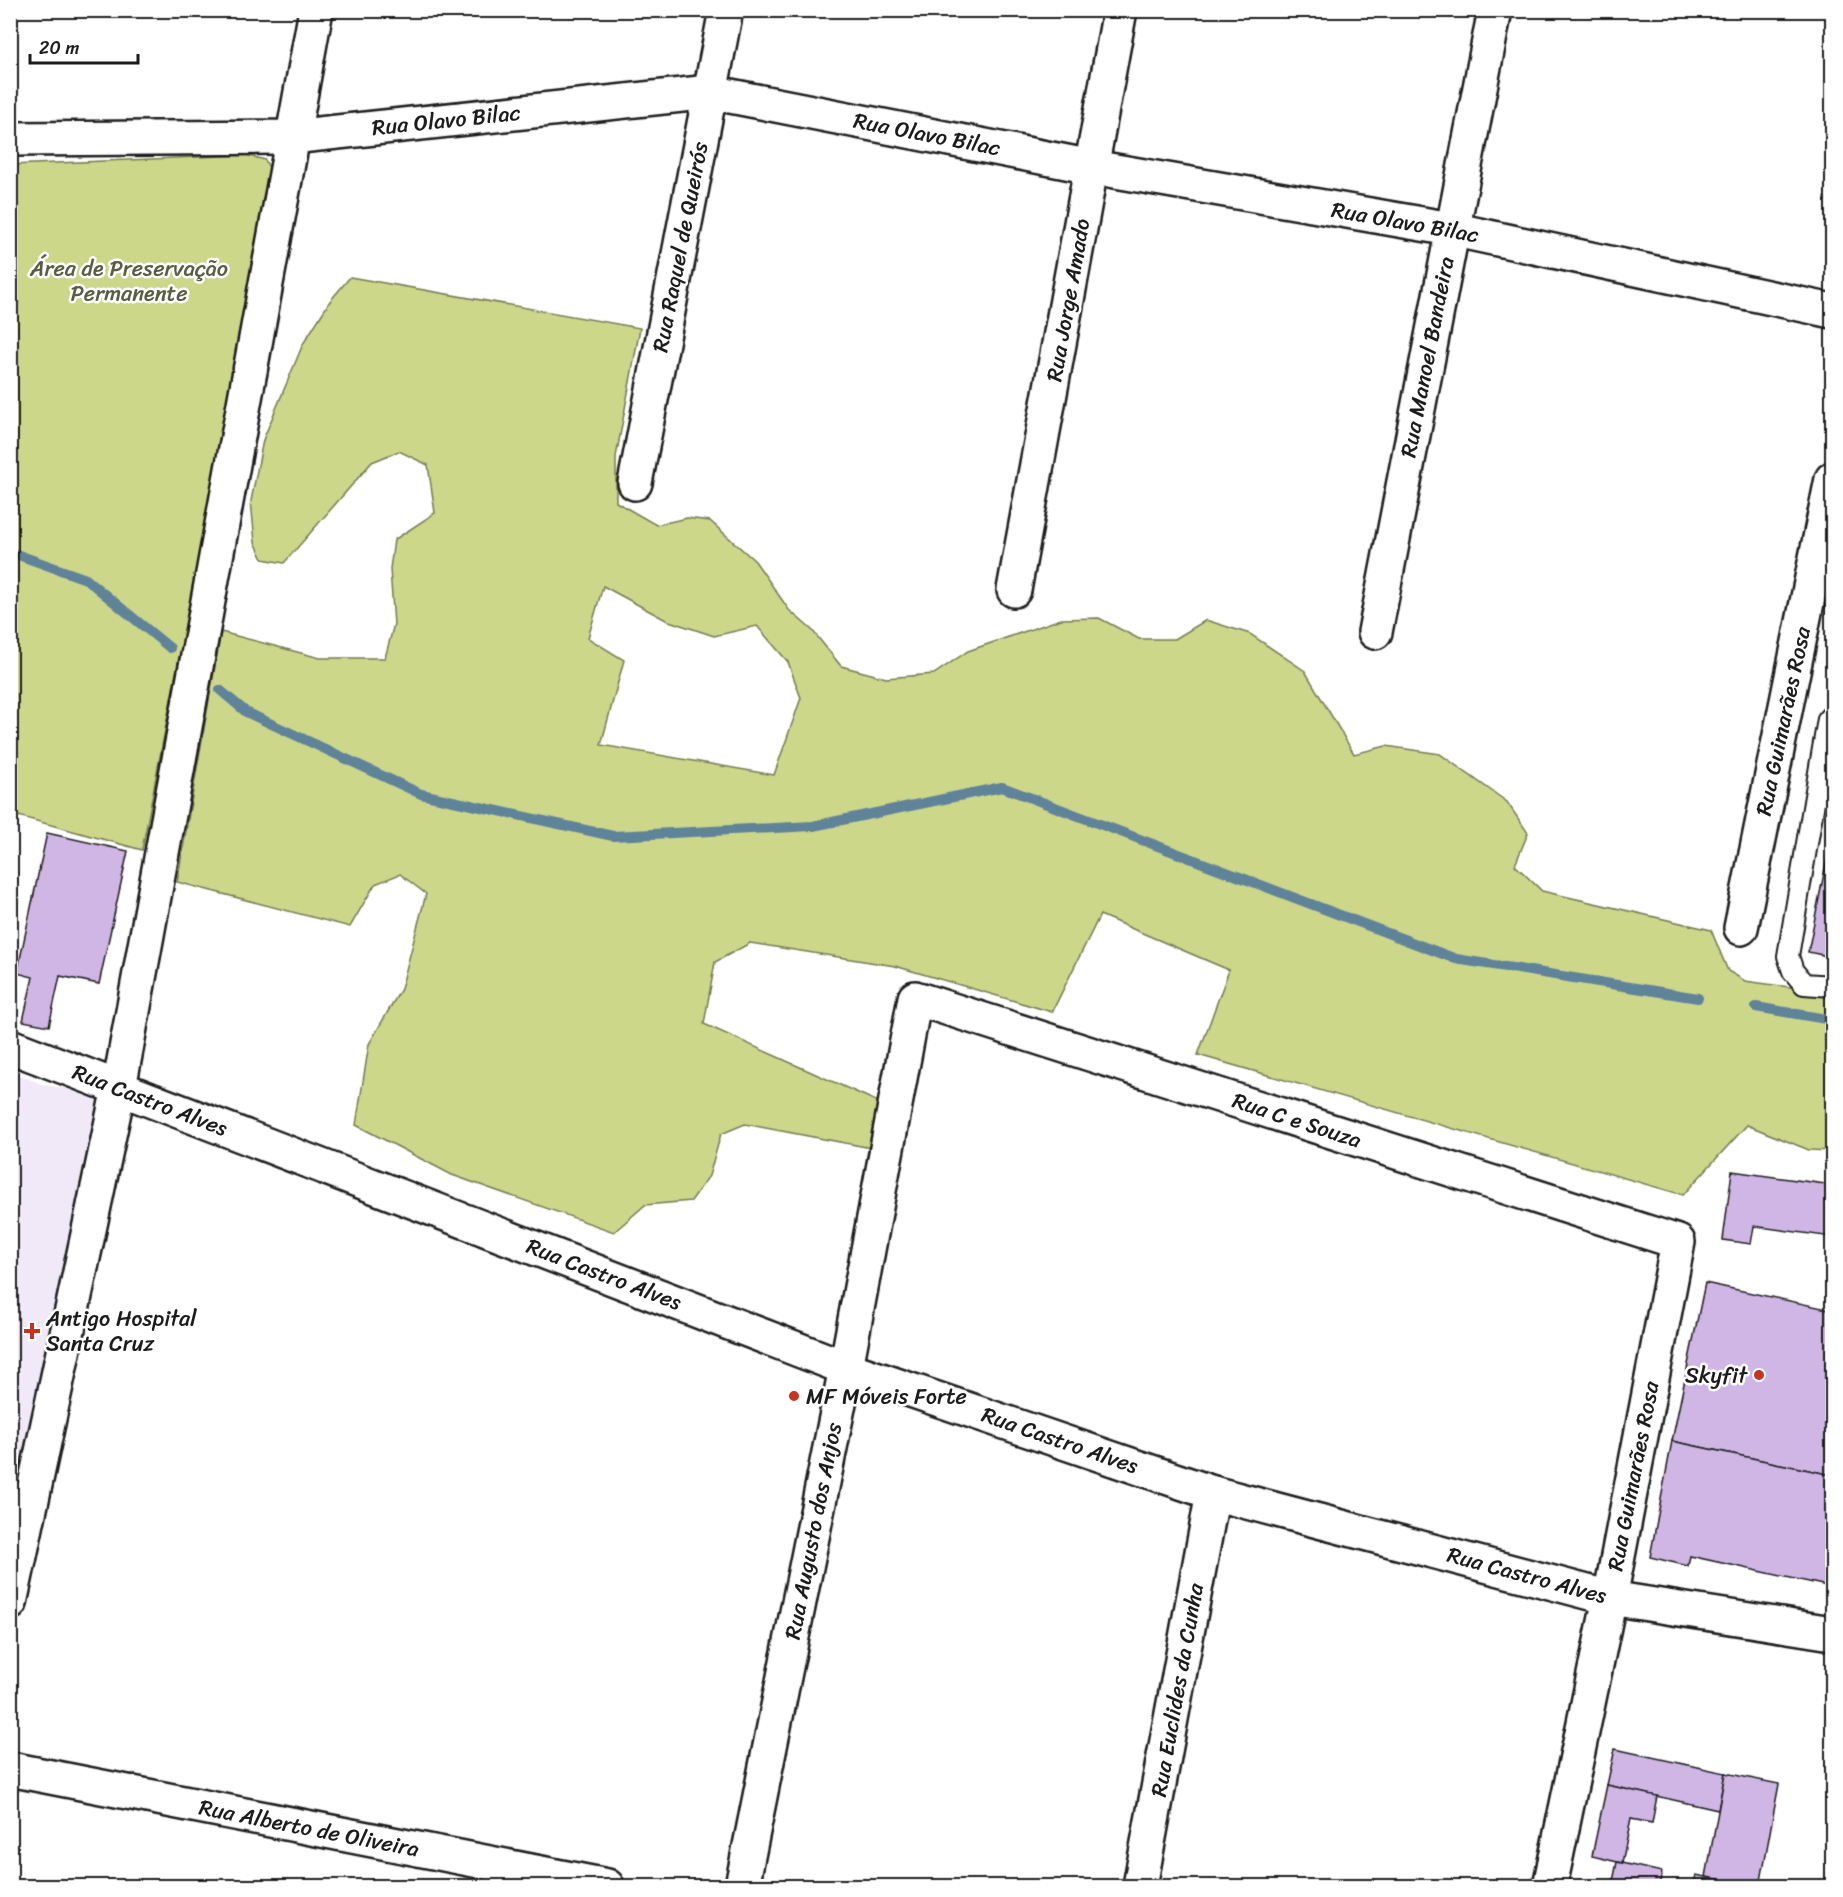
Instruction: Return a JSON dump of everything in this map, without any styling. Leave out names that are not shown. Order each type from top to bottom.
[{"type":"street","points":[[10,1603],[119,1088],[316,10]]},
{"type":"street","name":"Rua Raquel de Queirós","points":[[635,483],[726,10]]},
{"type":"street","name":"Rua Jorge Amado","points":[[1014,590],[1120,10]]},
{"type":"street","name":"Rua Manoel Bandeira","points":[[1375,632],[1495,10]]},
{"type":"street","name":"Rua Olavo Bilac","points":[[10,139],[291,137],[710,92],[1092,167],[1451,229],[1833,311]]},
{"type":"street","name":"Rua Guimarães Rosa","points":[[1741,928],[1833,479]]},
{"type":"street","name":"Rua C e Souza","points":[[915,998],[1678,1242]]},
{"type":"street","name":"Rua Augusto dos Anjos","points":[[742,1887],[846,1368],[915,998]]},
{"type":"street","name":"Rua Castro Alves","points":[[10,1047],[846,1368],[1213,1493],[1610,1598],[1833,1633]]},
{"type":"street","name":"Rua Guimarães Rosa","points":[[1550,1887],[1610,1598],[1678,1242]]},
{"type":"street","name":"Rua Euclides da Cunha","points":[[1140,1887],[1213,1493]]},
{"type":"street","name":"Rua Alberto de Oliveira","points":[[10,1769],[607,1887]]},
{"type":"lane","points":[[1833,715],[1828,719],[1788,956],[1793,971],[1804,984],[1833,986]]},
{"type":"shaded area","name":"Antigo Hospital Santa Cruz","points":[[11,1072],[44,1085],[90,1091],[97,1101],[96,1123],[11,1540]]},
{"type":"green space","name":"Área de Preservação Permanente","points":[[246,155],[265,160],[272,173],[142,850],[11,814],[10,165]]},
{"type":"green space","points":[[350,277],[640,328],[616,457],[616,502],[656,525],[687,518],[710,521],[755,561],[789,610],[812,630],[841,666],[886,678],[934,674],[968,651],[1061,619],[1099,618],[1139,639],[1175,639],[1206,620],[1250,634],[1305,671],[1354,754],[1386,746],[1440,754],[1507,802],[1528,833],[1515,865],[1542,891],[1711,930],[1728,971],[1745,981],[1832,993],[1832,1151],[1809,1150],[1747,1125],[1683,1195],[1198,1055],[1229,970],[1100,915],[1052,1012],[895,966],[750,943],[715,962],[704,1024],[885,1105],[877,1149],[745,1124],[721,1134],[709,1176],[691,1201],[645,1205],[614,1232],[452,1175],[356,1125],[369,1044],[401,989],[426,894],[400,874],[375,884],[350,927],[177,882],[221,632],[320,658],[385,658],[394,624],[390,569],[394,540],[435,513],[428,465],[399,451],[372,462],[284,563],[263,559],[255,542],[251,501],[263,440],[303,344],[330,301]],"holes":[[[603,586],[666,620],[714,636],[757,626],[788,662],[801,698],[774,775],[601,745],[624,660],[588,638]]]},
{"type":"building","points":[[47,833],[128,851],[99,984],[60,976],[49,1026],[23,1021],[33,977],[17,973]]},
{"type":"building","points":[[1832,834],[1832,957],[1808,952]]},
{"type":"building","points":[[1732,1171],[1832,1185],[1832,1237],[1754,1226],[1751,1244],[1723,1240]]},
{"type":"building","name":"Skyfit","points":[[1705,1283],[1832,1310],[1832,1475],[1672,1441]]},
{"type":"building","points":[[1672,1441],[1832,1475],[1832,1587],[1690,1556],[1688,1566],[1650,1557]]},
{"type":"building","points":[[1615,1749],[1725,1773],[1718,1810],[1607,1785]]},
{"type":"building","points":[[1725,1773],[1779,1784],[1760,1886],[1706,1877]]},
{"type":"building","points":[[1607,1785],[1657,1796],[1652,1823],[1631,1819],[1622,1863],[1592,1856]]},
{"type":"building","points":[[1617,1862],[1662,1872],[1659,1886],[1612,1886]]},
{"type":"building","points":[[1696,1875],[1751,1886],[1693,1886]]},
{"type":"waterway","points":[[10,552],[86,579],[170,648]]},
{"type":"waterway","points":[[220,690],[246,712],[421,794],[613,836],[813,826],[1002,787],[1456,959],[1698,998]]},
{"type":"waterway","points":[[1756,1007],[1832,1020]]},
{"type":"place","name":"Antigo Hospital Santa Cruz","points":[[32,1331]]},
{"type":"place","name":"Skyfit","points":[[1759,1375]]},
{"type":"place","name":"MF Móveis Forte","points":[[794,1396]]}]
